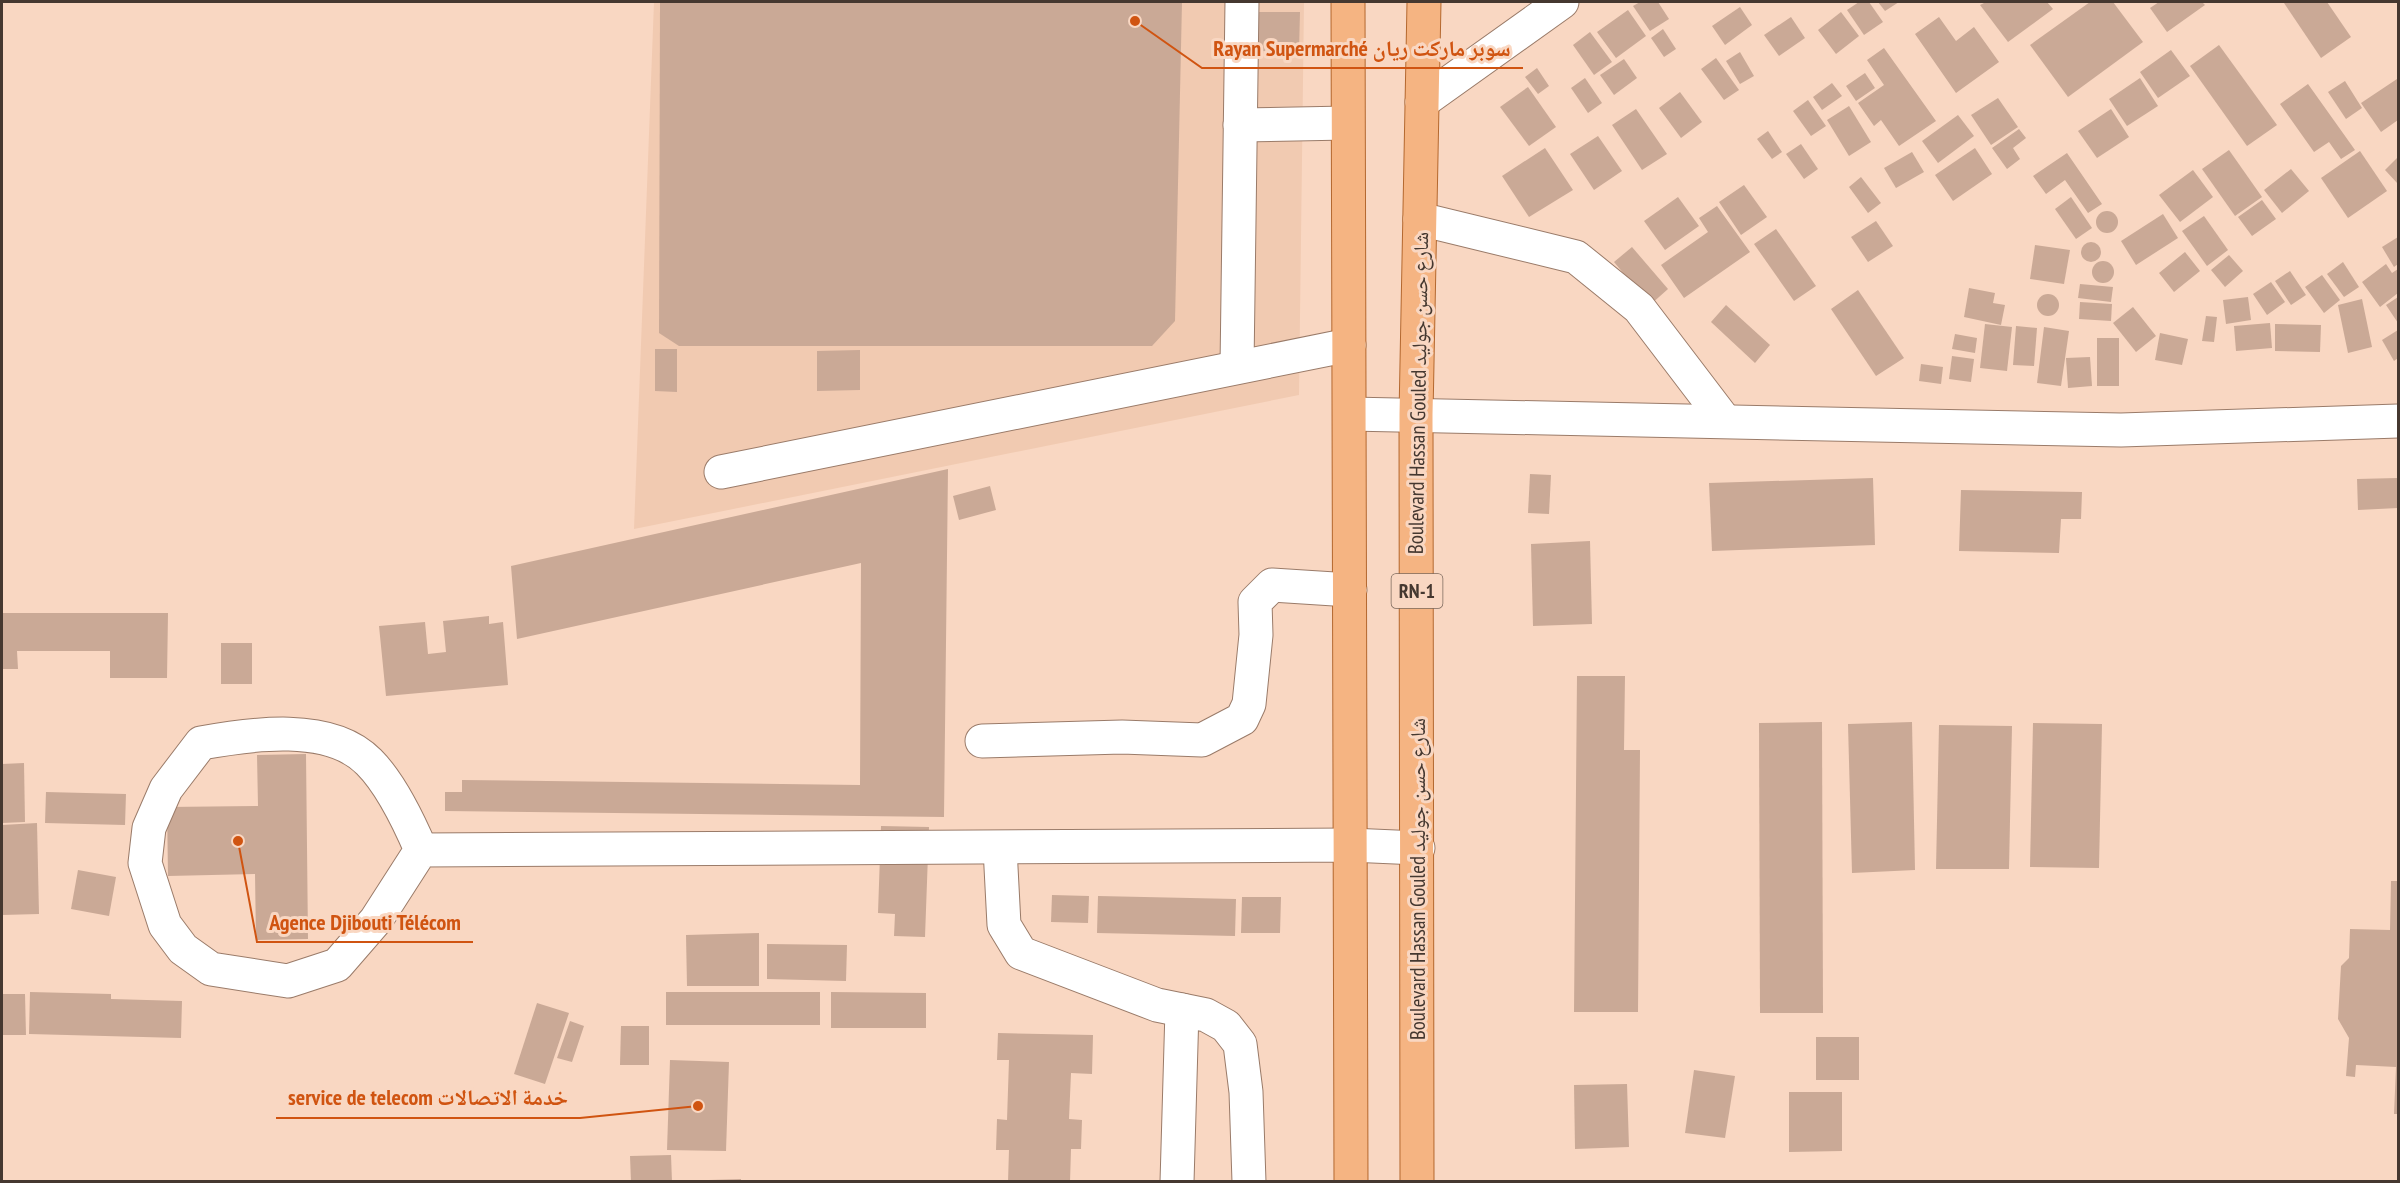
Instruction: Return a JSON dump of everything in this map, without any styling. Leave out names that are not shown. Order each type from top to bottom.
[{"type":"main road","points":[[1348,2],[1351,1182]]},
{"type":"main road","name":"Boulevard Hassan Gouled شارع حسن جوليد","points":[[1417,1182],[1416,415],[1424,2]]},
{"type":"street","points":[[1238,367],[1242,2]]},
{"type":"street","points":[[1422,102],[1562,2]]},
{"type":"street","points":[[1240,125],[1347,123]]},
{"type":"street","points":[[1420,219],[1576,257],[1639,308],[1725,421]]},
{"type":"street","points":[[721,472],[1349,345]]},
{"type":"street","points":[[1350,414],[2121,430],[2398,421]]},
{"type":"street","points":[[982,741],[1122,737],[1202,740],[1242,719],[1249,704],[1256,635],[1255,602],[1272,585],[1350,590]]},
{"type":"street","points":[[244,735],[324,736],[349,747],[370,763],[407,819],[421,850],[376,920],[337,965],[288,981],[211,969],[183,949],[165,925],[145,863],[149,828],[166,789],[201,743],[244,735]]},
{"type":"street","points":[[421,850],[1350,845],[1418,848]]},
{"type":"street","points":[[1000,848],[1004,925],[1021,953],[1157,1005],[1206,1015],[1226,1026],[1240,1044],[1246,1092],[1249,1182]]},
{"type":"street","points":[[1177,1182],[1182,1010]]},
{"type":"shaded area","points":[[654,2],[1304,2],[1299,395],[634,529]]},
{"type":"building","points":[[660,2],[1182,2],[1175,321],[1152,346],[679,346],[659,333]]},
{"type":"building","points":[[1640,2],[1658,2],[1669,19],[1650,31],[1633,6]]},
{"type":"building","points":[[1859,2],[1869,2],[1883,22],[1864,35],[1847,10]]},
{"type":"building","points":[[1878,2],[1899,2],[1885,11]]},
{"type":"building","points":[[1986,2],[2047,2],[2053,9],[2008,42],[1980,5]]},
{"type":"building","points":[[2090,2],[2113,2],[2143,42],[2068,97],[2030,45]]},
{"type":"building","points":[[2159,2],[2202,2],[2205,5],[2167,32],[2150,8]]},
{"type":"building","points":[[2327,2],[2351,37],[2321,58],[2284,3]]},
{"type":"building","points":[[1740,7],[1752,25],[1725,45],[1712,26]]},
{"type":"building","points":[[1628,10],[1646,36],[1616,58],[1597,32]]},
{"type":"building","points":[[1256,12],[1300,12],[1299,51],[1256,51]]},
{"type":"building","points":[[1841,12],[1859,36],[1836,54],[1818,30]]},
{"type":"building","points":[[1791,17],[1805,38],[1779,56],[1764,35]]},
{"type":"building","points":[[1939,17],[1956,41],[1974,27],[1999,62],[1956,93],[1915,34]]},
{"type":"building","points":[[1663,29],[1676,49],[1664,57],[1651,38]]},
{"type":"building","points":[[1590,32],[1612,62],[1594,75],[1573,45]]},
{"type":"building","points":[[2219,45],[2277,125],[2247,146],[2190,66]]},
{"type":"building","points":[[1884,48],[1936,121],[1899,146],[1881,120],[1874,126],[1858,103],[1884,85],[1867,60]]},
{"type":"building","points":[[2171,50],[2190,76],[2158,98],[2140,72]]},
{"type":"building","points":[[1740,52],[1754,76],[1740,84],[1726,61]]},
{"type":"building","points":[[1716,58],[1739,90],[1724,100],[1701,69]]},
{"type":"building","points":[[1624,59],[1637,78],[1614,95],[1600,75]]},
{"type":"building","points":[[1537,68],[1549,86],[1538,94],[1525,77]]},
{"type":"building","points":[[1865,73],[1875,88],[1856,101],[1846,86]]},
{"type":"building","points":[[1585,78],[1602,103],[1588,113],[1571,88]]},
{"type":"building","points":[[2140,78],[2158,106],[2127,126],[2109,99]]},
{"type":"building","points":[[2397,79],[2398,120],[2381,132],[2361,103]]},
{"type":"building","points":[[2345,81],[2362,108],[2346,119],[2328,92]]},
{"type":"building","points":[[1832,83],[1842,96],[1822,110],[1813,97]]},
{"type":"building","points":[[2308,84],[2355,150],[2341,159],[2329,142],[2314,152],[2280,104]]},
{"type":"building","points":[[1528,87],[1556,127],[1529,146],[1500,107]]},
{"type":"building","points":[[1680,92],[1702,122],[1681,138],[1659,108]]},
{"type":"building","points":[[1998,98],[2018,127],[1991,145],[1971,115]]},
{"type":"building","points":[[1808,100],[1826,126],[1811,136],[1793,111]]},
{"type":"building","points":[[1849,106],[1871,142],[1849,156],[1827,120]]},
{"type":"building","points":[[1636,109],[1667,154],[1642,170],[1612,125]]},
{"type":"building","points":[[2111,109],[2129,137],[2097,158],[2078,131]]},
{"type":"building","points":[[1958,115],[1974,136],[1938,163],[1922,141]]},
{"type":"building","points":[[2019,129],[2026,138],[2013,148],[2020,159],[2007,169],[1992,148]]},
{"type":"building","points":[[1768,131],[1782,152],[1772,159],[1757,139]]},
{"type":"building","points":[[1598,136],[1622,171],[1594,190],[1570,154]]},
{"type":"building","points":[[1801,144],[1818,169],[1804,179],[1786,154]]},
{"type":"building","points":[[1545,148],[1573,190],[1529,217],[1502,176]]},
{"type":"building","points":[[1975,148],[1992,174],[1953,201],[1935,175]]},
{"type":"building","points":[[2229,150],[2262,197],[2235,216],[2202,169]]},
{"type":"building","points":[[2360,151],[2387,191],[2348,218],[2321,178]]},
{"type":"building","points":[[1912,152],[1924,172],[1896,188],[1884,168]]},
{"type":"building","points":[[2067,153],[2102,204],[2088,213],[2065,180],[2046,194],[2033,176]]},
{"type":"building","points":[[2398,157],[2398,184],[2385,170]]},
{"type":"building","points":[[2291,169],[2309,191],[2282,213],[2264,190]]},
{"type":"building","points":[[2193,170],[2213,197],[2180,222],[2159,195]]},
{"type":"building","points":[[1861,177],[1881,203],[1868,213],[1849,187]]},
{"type":"building","points":[[1744,185],[1767,217],[1741,235],[1719,202]]},
{"type":"building","points":[[1678,197],[1699,226],[1665,250],[1644,221]]},
{"type":"building","points":[[2071,197],[2092,228],[2076,239],[2055,209]]},
{"type":"building","points":[[2262,200],[2276,219],[2252,236],[2238,217]]},
{"type":"building","points":[[1717,206],[1750,252],[1684,298],[1661,265],[1708,232],[1699,218]]},
{"type":"building","points":[[2107,211],[2115,214],[2118,222],[2115,230],[2107,233],[2099,230],[2096,222],[2099,214]]},
{"type":"building","points":[[2163,214],[2178,238],[2136,265],[2121,241]]},
{"type":"building","points":[[2204,216],[2228,250],[2207,266],[2182,231]]},
{"type":"building","points":[[1876,221],[1893,246],[1868,262],[1851,237]]},
{"type":"building","points":[[1776,229],[1816,286],[1794,301],[1754,244]]},
{"type":"building","points":[[2398,237],[2398,264],[2394,267],[2382,247]]},
{"type":"building","points":[[2091,242],[2098,245],[2101,252],[2098,259],[2091,262],[2084,259],[2081,252],[2084,245]]},
{"type":"building","points":[[2035,245],[2070,250],[2064,284],[2030,279]]},
{"type":"building","points":[[1632,247],[1668,289],[1650,305],[1614,262]]},
{"type":"building","points":[[2185,252],[2200,271],[2174,292],[2159,273]]},
{"type":"building","points":[[2229,255],[2243,271],[2225,287],[2211,270]]},
{"type":"building","points":[[2103,261],[2111,264],[2114,272],[2111,280],[2103,283],[2095,280],[2092,272],[2095,264]]},
{"type":"building","points":[[2343,262],[2359,287],[2344,297],[2327,274]]},
{"type":"building","points":[[2386,264],[2392,273],[2398,269],[2398,293],[2380,307],[2362,282]]},
{"type":"building","points":[[2290,271],[2306,295],[2291,305],[2275,281]]},
{"type":"building","points":[[2322,275],[2340,300],[2324,313],[2305,287]]},
{"type":"building","points":[[2271,282],[2285,302],[2267,315],[2253,294]]},
{"type":"building","points":[[2080,284],[2113,287],[2111,302],[2078,298]]},
{"type":"building","points":[[1969,288],[1995,293],[1993,303],[2005,305],[2001,325],[1964,317]]},
{"type":"building","points":[[1858,290],[1904,358],[1876,376],[1831,309]]},
{"type":"building","points":[[2044,294],[2052,294],[2059,301],[2059,309],[2052,316],[2044,316],[2037,309],[2037,301]]},
{"type":"building","points":[[2248,297],[2251,320],[2226,324],[2223,300]]},
{"type":"building","points":[[2398,297],[2398,323],[2386,305]]},
{"type":"building","points":[[2362,299],[2372,347],[2348,353],[2338,305]]},
{"type":"building","points":[[2080,302],[2112,304],[2111,321],[2079,319]]},
{"type":"building","points":[[1726,305],[1770,345],[1755,363],[1711,322]]},
{"type":"building","points":[[2133,307],[2156,336],[2136,352],[2113,323]]},
{"type":"building","points":[[2206,316],[2217,317],[2214,342],[2202,341]]},
{"type":"building","points":[[2270,323],[2272,348],[2236,351],[2234,326]]},
{"type":"building","points":[[1985,324],[2012,327],[2007,371],[1980,368]]},
{"type":"building","points":[[2275,324],[2321,325],[2320,352],[2275,351]]},
{"type":"building","points":[[2016,326],[2037,328],[2034,366],[2013,365]]},
{"type":"building","points":[[2044,327],[2069,331],[2061,386],[2037,383]]},
{"type":"building","points":[[2398,330],[2398,358],[2394,361],[2382,340]]},
{"type":"building","points":[[2160,333],[2188,339],[2182,365],[2155,360]]},
{"type":"building","points":[[1955,334],[1977,338],[1975,353],[1952,349]]},
{"type":"building","points":[[2097,338],[2119,338],[2119,386],[2097,386]]},
{"type":"building","points":[[655,349],[677,349],[677,392],[655,391]]},
{"type":"building","points":[[860,350],[860,390],[817,391],[817,351]]},
{"type":"building","points":[[1952,356],[1974,359],[1971,382],[1949,379]]},
{"type":"building","points":[[2090,357],[2092,386],[2068,388],[2066,358]]},
{"type":"building","points":[[1921,364],[1943,367],[1941,384],[1919,381]]},
{"type":"building","points":[[948,469],[944,817],[445,811],[445,792],[462,792],[462,780],[860,785],[861,563],[517,639],[511,566]]},
{"type":"building","points":[[1530,474],[1551,475],[1549,514],[1528,513]]},
{"type":"building","points":[[1873,478],[1875,545],[1712,551],[1709,483]]},
{"type":"building","points":[[2397,478],[2398,508],[2358,510],[2357,479]]},
{"type":"building","points":[[990,486],[996,510],[959,520],[953,496]]},
{"type":"building","points":[[1961,490],[2082,492],[2081,519],[2061,519],[2059,553],[1959,551]]},
{"type":"building","points":[[1590,541],[1592,624],[1533,626],[1531,544]]},
{"type":"building","points":[[2,613],[168,613],[167,678],[110,678],[110,651],[17,651],[18,669],[2,669]]},
{"type":"building","points":[[489,616],[489,624],[503,622],[508,685],[386,696],[379,626],[425,622],[428,654],[446,652],[443,621]]},
{"type":"building","points":[[221,643],[252,643],[252,684],[221,684]]},
{"type":"building","points":[[1577,676],[1625,676],[1624,750],[1640,750],[1638,1012],[1574,1012]]},
{"type":"building","points":[[1822,722],[1823,1013],[1760,1013],[1759,723]]},
{"type":"building","points":[[1912,722],[1915,870],[1852,873],[1848,724]]},
{"type":"building","points":[[2033,723],[2102,724],[2099,868],[2030,867]]},
{"type":"building","points":[[1939,725],[2012,726],[2009,869],[1936,869]]},
{"type":"building","points":[[306,754],[308,939],[256,940],[255,874],[168,876],[167,807],[258,806],[257,755]]},
{"type":"building","points":[[24,763],[25,822],[2,823],[2,764]]},
{"type":"building","points":[[46,792],[126,794],[125,825],[45,823]]},
{"type":"building","points":[[37,823],[39,914],[2,915],[2,825]]},
{"type":"building","points":[[881,826],[929,827],[925,937],[894,936],[895,914],[878,913]]},
{"type":"building","points":[[78,870],[116,877],[109,916],[71,909]]},
{"type":"building","points":[[2391,881],[2398,881],[2398,1114],[2394,1114],[2396,1067],[2356,1065],[2355,1077],[2346,1076],[2349,1038],[2338,1019],[2341,966],[2349,958],[2350,929],[2390,930]]},
{"type":"building","points":[[1052,895],[1089,896],[1088,923],[1051,922]]},
{"type":"building","points":[[1098,896],[1236,899],[1235,936],[1097,933]]},
{"type":"building","points":[[1242,897],[1281,897],[1280,933],[1241,933]]},
{"type":"building","points":[[759,933],[759,986],[687,986],[686,935]]},
{"type":"building","points":[[767,944],[847,945],[846,981],[767,979]]},
{"type":"building","points":[[30,992],[111,994],[111,999],[182,1001],[181,1038],[29,1034]]},
{"type":"building","points":[[666,992],[820,992],[820,1025],[666,1025]]},
{"type":"building","points":[[831,992],[926,993],[926,1028],[831,1028]]},
{"type":"building","points":[[2,994],[25,994],[26,1035],[2,1035]]},
{"type":"building","points":[[537,1003],[569,1013],[545,1084],[514,1074]]},
{"type":"building","points":[[570,1021],[584,1026],[572,1062],[557,1058]]},
{"type":"building","points":[[621,1026],[649,1026],[649,1065],[620,1065]]},
{"type":"building","points":[[998,1033],[1093,1035],[1092,1074],[1071,1073],[1069,1119],[1082,1120],[1081,1149],[1071,1149],[1070,1182],[1008,1182],[1009,1150],[996,1150],[997,1119],[1007,1120],[1009,1060],[997,1060]]},
{"type":"building","points":[[1816,1037],[1859,1037],[1859,1080],[1816,1080]]},
{"type":"building","points":[[670,1060],[729,1062],[726,1151],[667,1150]]},
{"type":"building","points":[[1694,1070],[1735,1076],[1725,1138],[1685,1133]]},
{"type":"building","points":[[1627,1084],[1629,1147],[1575,1149],[1574,1085]]},
{"type":"building","points":[[1789,1092],[1842,1092],[1842,1151],[1789,1152]]},
{"type":"building","points":[[671,1155],[672,1182],[631,1182],[630,1156]]},
{"type":"building","points":[[741,1179],[741,1182],[709,1182],[709,1180]]},
{"type":"place","name":"Rayan Supermarché سوبر ماركت ريان","points":[[1135,21]]},
{"type":"place","name":"Agence Djibouti Télécom","points":[[238,841]]},
{"type":"place","name":"service de telecom خدمة الاتصالات","points":[[698,1106]]}]
